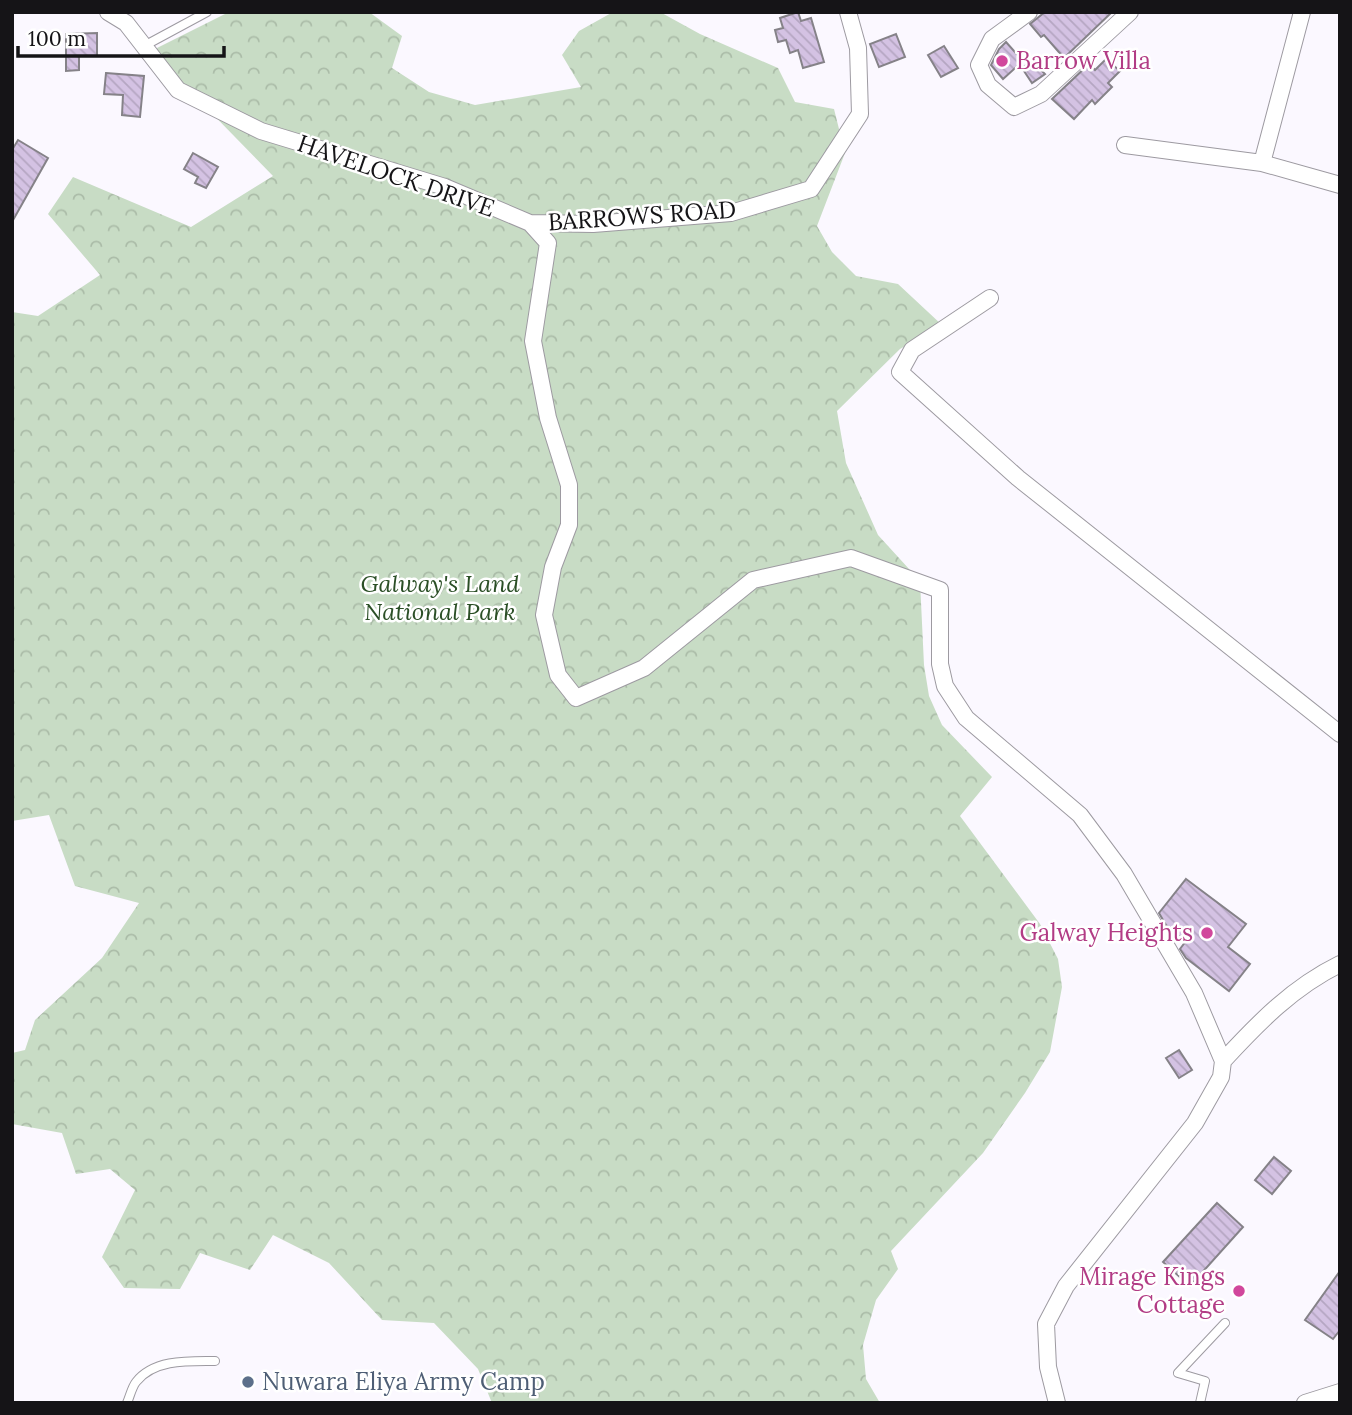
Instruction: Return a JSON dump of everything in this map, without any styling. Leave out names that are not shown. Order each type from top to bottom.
[{"type":"street","name":"HAVELOCK DRIVE","points":[[108,12],[127,23],[178,90],[261,131],[445,187],[530,223]]},
{"type":"street","name":"BARROWS ROAD","points":[[530,223],[593,224],[732,214],[811,189],[860,114],[858,48],[848,12]]},
{"type":"street","points":[[1029,12],[992,39],[979,65],[988,85],[1014,107],[1041,94],[1130,12]]},
{"type":"street","points":[[1262,163],[1301,12]]},
{"type":"street","points":[[1125,145],[1262,163],[1340,185]]},
{"type":"street","points":[[530,223],[548,243],[533,341],[548,418],[569,485],[569,525],[553,567],[544,615],[558,675],[576,698],[644,668],[753,580],[851,558],[940,590],[940,664],[945,686],[966,718],[1080,816],[1124,874],[1194,993],[1223,1061],[1221,1077],[1195,1123],[1066,1286],[1046,1324],[1048,1367],[1056,1403]]},
{"type":"street","points":[[990,298],[912,350],[900,372],[1018,478],[1340,734]]},
{"type":"street","points":[[1223,1061],[1276,1006],[1314,976],[1340,964]]},
{"type":"street","points":[[1305,1403],[1340,1392]]},
{"type":"lane","points":[[144,46],[207,12]]},
{"type":"lane","points":[[1199,1403],[1205,1381],[1178,1373],[1226,1323]]},
{"type":"lane","points":[[127,1403],[135,1383],[151,1369],[183,1361],[215,1361]]},
{"type":"green space","name":"Galway's Land National Park","points":[[229,12],[369,12],[402,36],[392,68],[429,92],[475,105],[581,87],[562,55],[579,31],[613,12],[660,12],[700,34],[778,68],[795,102],[834,109],[845,153],[817,226],[832,252],[856,276],[898,284],[942,325],[900,349],[837,411],[846,463],[878,535],[920,581],[924,665],[929,696],[942,725],[992,777],[960,816],[1040,924],[1058,959],[1062,987],[1050,1052],[1025,1093],[983,1153],[891,1251],[898,1269],[876,1300],[863,1345],[866,1379],[880,1403],[492,1403],[478,1369],[434,1323],[382,1320],[329,1263],[273,1235],[250,1270],[200,1253],[180,1289],[124,1288],[102,1257],[135,1190],[110,1169],[76,1174],[62,1133],[12,1124],[12,1053],[25,1050],[35,1020],[102,958],[139,903],[75,886],[49,815],[12,821],[12,312],[38,316],[100,275],[48,214],[73,177],[191,227],[273,176],[151,51]]},
{"type":"building","points":[[798,12],[801,21],[811,18],[824,62],[803,68],[798,50],[790,53],[786,40],[778,42],[775,30],[783,28],[780,18]]},
{"type":"building","points":[[1045,12],[1112,12],[1064,58],[1044,35],[1041,37],[1030,24]]},
{"type":"building","points":[[97,33],[97,56],[79,56],[79,70],[66,71],[66,34]]},
{"type":"building","points":[[896,34],[905,57],[879,67],[870,44]]},
{"type":"building","points":[[1006,42],[1023,61],[1003,79],[991,65]]},
{"type":"building","points":[[944,46],[958,68],[941,77],[928,55]]},
{"type":"building","points":[[1106,59],[1120,71],[1108,83],[1112,87],[1095,104],[1092,100],[1074,119],[1052,99],[1089,64],[1095,70]]},
{"type":"building","points":[[1032,61],[1045,74],[1032,83],[1022,68]]},
{"type":"building","points":[[106,73],[144,76],[140,117],[122,115],[123,95],[104,94]]},
{"type":"building","points":[[18,140],[48,158],[12,222],[12,150]]},
{"type":"building","points":[[193,153],[218,167],[206,188],[195,183],[198,177],[184,169]]},
{"type":"building","name":"Galway Heights","points":[[1186,879],[1246,924],[1228,947],[1250,964],[1229,991],[1186,958],[1180,949],[1186,941],[1167,927],[1159,913]]},
{"type":"building","points":[[1179,1050],[1192,1070],[1179,1078],[1166,1058]]},
{"type":"building","points":[[1274,1157],[1291,1171],[1272,1194],[1255,1180]]},
{"type":"building","points":[[1217,1203],[1243,1227],[1190,1286],[1163,1262]]},
{"type":"building","points":[[1340,1271],[1340,1330],[1333,1339],[1305,1320]]},
{"type":"place","name":"Barrow Villa","points":[[1002,61]]},
{"type":"place","name":"Galway Heights","points":[[1207,933]]},
{"type":"place","name":"Mirage Kings Cottage","points":[[1239,1291]]},
{"type":"place","name":"Nuwara Eliya Army Camp","points":[[248,1382]]}]
